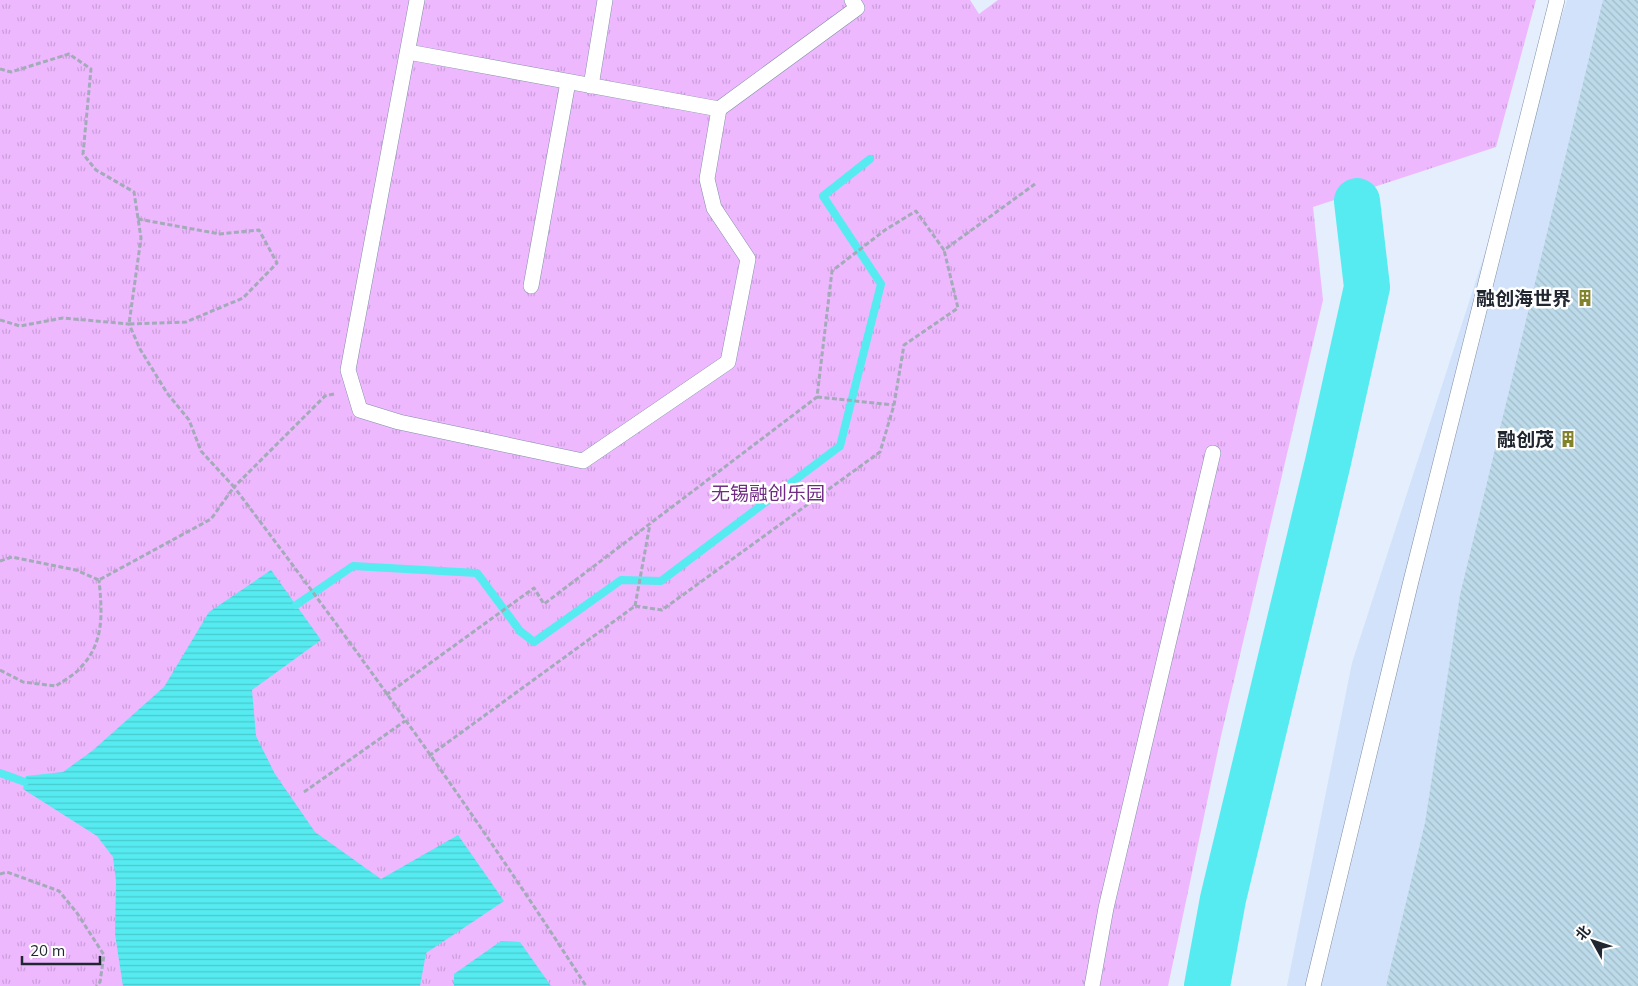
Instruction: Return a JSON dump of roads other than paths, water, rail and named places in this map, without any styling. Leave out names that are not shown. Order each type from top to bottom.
[{"type":"lane","points":[[417,0],[348,370],[360,410],[399,422],[583,461],[728,362],[748,259],[714,208],[707,179],[719,109],[857,8],[852,0]]},
{"type":"lane","points":[[591,86],[605,0]]},
{"type":"lane","points":[[1313,986],[1410,581],[1557,0]]},
{"type":"lane","points":[[408,52],[719,109]]},
{"type":"lane","points":[[531,286],[568,82]]},
{"type":"lane","points":[[1092,986],[1106,908],[1213,453]]},
{"type":"water","points":[[271,570],[321,640],[252,690],[256,736],[275,774],[315,832],[381,879],[458,835],[504,901],[426,953],[420,986],[123,986],[115,934],[116,881],[113,857],[97,836],[23,789],[26,776],[63,772],[92,751],[164,687],[209,612]]},
{"type":"water","points":[[501,941],[520,942],[551,986],[454,986],[454,974]]},
{"type":"waterway","points":[[296,605],[353,566],[477,573],[520,631],[534,642],[621,580],[661,581],[840,446],[881,284],[823,196],[870,159]]},
{"type":"waterway","points":[[1207,986],[1223,899],[1328,462],[1367,287],[1357,201]]},
{"type":"waterway","points":[[0,773],[25,782]]},
{"type":"place","name":"融创海世界","points":[[1585,298]]},
{"type":"place","name":"融创茂","points":[[1568,439]]},
{"type":"park label","name":"无锡融创乐园","points":[[768,493]]}]
